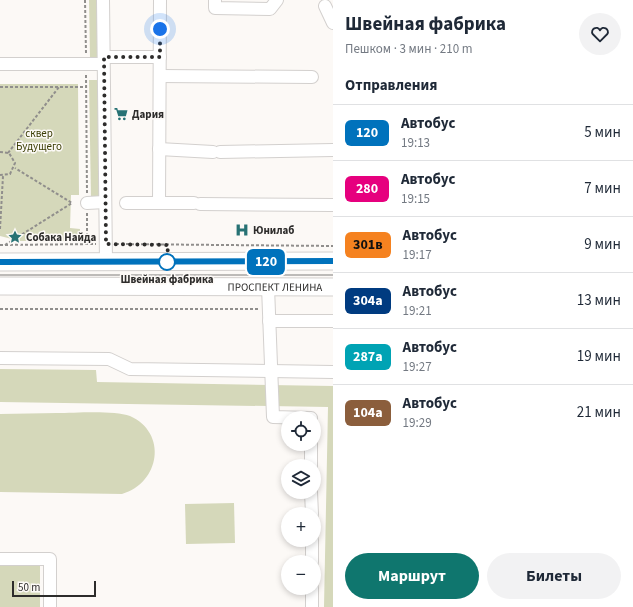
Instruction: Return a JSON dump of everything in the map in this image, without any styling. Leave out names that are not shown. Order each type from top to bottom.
[{"type":"highway","points":[[0,262],[333,261]]},
{"type":"highway","name":"ПРОСПЕКТ ЛЕНИНА","points":[[0,286],[333,287]]},
{"type":"street","points":[[103,0],[106,262]]},
{"type":"street","points":[[159,203],[160,0]]},
{"type":"street","points":[[215,0],[215,8],[270,9],[277,0]]},
{"type":"street","points":[[325,6],[333,22]]},
{"type":"street","points":[[0,64],[86,64],[104,60],[160,57]]},
{"type":"street","points":[[160,76],[312,77]]},
{"type":"street","points":[[159,149],[216,152],[333,150]]},
{"type":"street","points":[[87,203],[105,202]]},
{"type":"street","points":[[126,203],[333,206]]},
{"type":"street","points":[[268,287],[273,417],[281,417]]},
{"type":"street","points":[[268,315],[333,321]]},
{"type":"street","points":[[0,358],[108,359],[130,369],[333,372]]},
{"type":"street","points":[[0,559],[50,559],[50,607]]},
{"type":"street","points":[[312,595],[312,607]]},
{"type":"path","points":[[85,0],[87,244]]},
{"type":"path","points":[[0,87],[86,87]]},
{"type":"path","points":[[8,153],[59,87]]},
{"type":"path","points":[[0,151],[8,153],[15,159],[15,168],[10,174],[1,176],[0,229]]},
{"type":"path","points":[[5,245],[72,203],[15,168]]},
{"type":"path","points":[[0,245],[106,244],[333,246]]},
{"type":"path","points":[[0,309],[268,315]]},
{"type":"green space","points":[[89,0],[99,0],[99,59],[90,58]]},
{"type":"green space","points":[[89,80],[99,80],[101,199],[91,200]]},
{"type":"green space","name":"сквер Будущего","points":[[0,84],[78,84],[79,195],[71,195],[70,228],[80,229],[79,241],[20,241],[0,236]]},
{"type":"green space","points":[[0,369],[96,370],[97,382],[333,386],[333,607],[324,607],[328,407],[0,402]]},
{"type":"green space","points":[[94,412],[123,414],[130,416],[142,424],[150,434],[154,445],[154,457],[151,469],[145,480],[135,488],[122,494],[0,492],[0,414]]},
{"type":"green space","points":[[234,503],[235,543],[186,544],[185,504]]},
{"type":"green space","points":[[0,566],[40,566],[40,607],[0,607]]},
{"type":"tram line","points":[[0,275],[333,275]]},
{"type":"bus line","name":"120","points":[[0,262],[333,261]]},
{"type":"place","name":"Дария","points":[[121,114]]},
{"type":"place","name":"Юнилаб","points":[[242,230]]},
{"type":"place","name":"Собака Найда","points":[[15,237]]},
{"type":"place","name":"Швейная фабрика","points":[[167,262]]},
{"type":"route","points":[[160,29],[160,57],[104,57],[106,244],[168,245],[167,262]]}]
